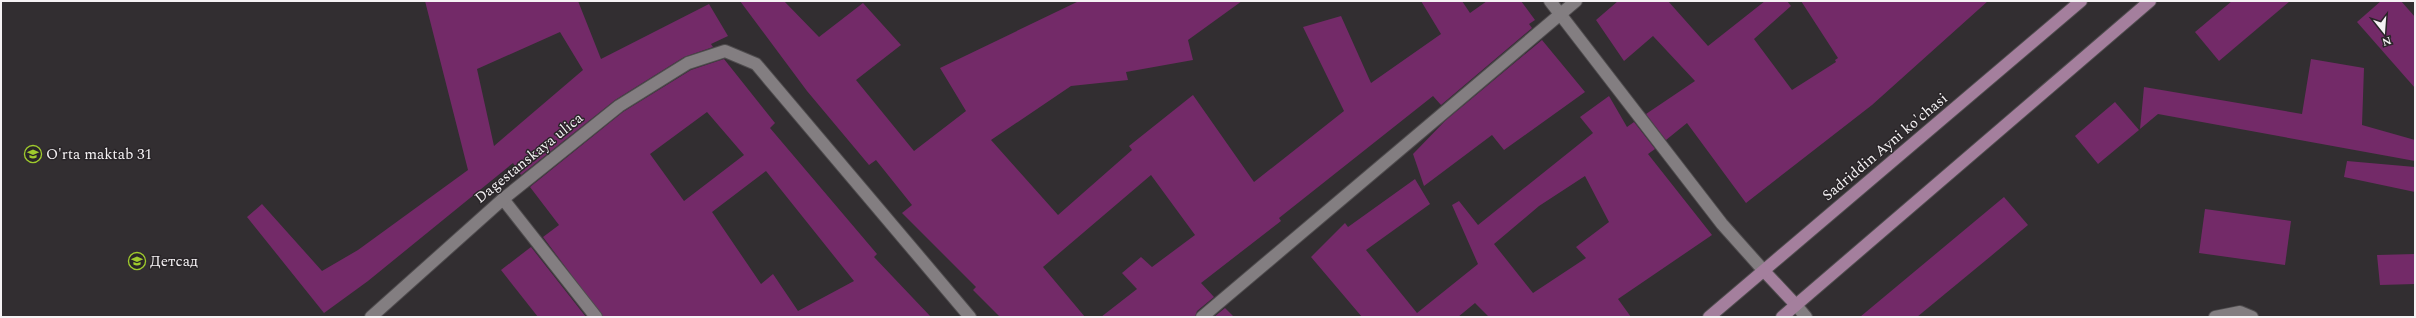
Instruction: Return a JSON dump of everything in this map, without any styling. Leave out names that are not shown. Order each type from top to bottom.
[{"type":"main road","name":"Sadriddin Ayni ko'chasi","points":[[1709,317],[2081,1]]},
{"type":"main road","points":[[1782,317],[2150,1]]},
{"type":"main road","points":[[1764,271],[1796,305]]},
{"type":"street","points":[[1550,1],[1722,224],[1764,271]]},
{"type":"street","points":[[1202,317],[1576,1]]},
{"type":"street","name":"Dagestanskaya ulica","points":[[372,317],[503,199],[619,106],[688,63],[725,51],[756,64],[970,317]]},
{"type":"street","points":[[503,199],[596,317]]},
{"type":"street","points":[[1796,305],[1806,317]]},
{"type":"street","points":[[2215,317],[2240,312],[2252,317]]},
{"type":"building","points":[[425,1],[578,1],[601,59],[709,4],[728,36],[711,44],[713,47],[684,57],[615,100],[521,175],[513,163],[368,281],[324,313],[247,217],[262,204],[322,271],[358,250],[468,170]],"holes":[[[560,32],[583,70],[494,146],[477,69]]]},
{"type":"building","points":[[740,1],[784,1],[819,37],[863,3],[901,45],[856,80],[914,151],[966,111],[940,68],[1079,1],[1242,1],[1188,40],[1193,60],[1126,72],[1128,80],[1071,86],[991,140],[1058,215],[1132,150],[1129,146],[1193,95],[1254,182],[1344,111],[1303,27],[1341,16],[1371,83],[1441,34],[1421,1],[1462,1],[1470,13],[1487,1],[1521,1],[1535,20],[1529,24],[1532,28],[1441,105],[1433,96],[1279,218],[1281,221],[1201,283],[1214,297],[1197,311],[1195,317],[1101,317],[1137,289],[1122,273],[1141,257],[1152,267],[1195,235],[1151,175],[1043,267],[1085,317],[1000,317],[973,290],[976,287],[902,213],[912,205],[876,160],[869,165],[807,91]]},
{"type":"building","points":[[1618,1],[1668,1],[1708,46],[1765,1],[1787,1],[1791,6],[1754,39],[1792,90],[1836,62],[1835,60],[1838,58],[1801,1],[1988,1],[1872,105],[1746,203],[1687,123],[1666,140],[1646,114],[1695,81],[1653,36],[1624,61],[1596,20]]},
{"type":"building","points":[[2232,1],[2290,1],[2219,61],[2195,32]]},
{"type":"building","points":[[2381,1],[2401,1],[2415,17],[2415,88],[2357,22]]},
{"type":"building","points":[[1542,40],[1585,92],[1504,150],[1492,135],[1424,186],[1413,154],[1445,121]]},
{"type":"building","points":[[724,59],[775,123],[770,128],[877,254],[874,257],[931,317],[603,317],[543,237],[559,225],[530,187],[623,112],[691,70]],"holes":[[[707,112],[744,155],[684,201],[650,154]],[[766,171],[854,281],[798,311],[773,274],[761,284],[712,212]]]},
{"type":"building","points":[[2311,59],[2364,68],[2362,125],[2415,140],[2415,161],[2158,114],[2140,129],[2144,87],[2302,114]]},
{"type":"building","points":[[1609,96],[1627,127],[1634,122],[1655,149],[1648,154],[1712,235],[1618,299],[1631,317],[1489,317],[1475,303],[1458,317],[1362,317],[1311,257],[1345,223],[1348,227],[1415,179],[1430,204],[1366,250],[1417,313],[1478,264],[1452,205],[1459,201],[1478,225],[1593,133],[1580,117]],"holes":[[[1585,176],[1609,222],[1576,247],[1586,258],[1533,293],[1494,244],[1539,206]]]},
{"type":"building","points":[[2115,102],[2139,130],[2098,164],[2075,136]]},
{"type":"building","points":[[2347,161],[2415,167],[2415,192],[2344,177]]},
{"type":"building","points":[[2004,197],[2028,225],[1991,256],[1917,317],[1860,317]]},
{"type":"building","points":[[2205,209],[2291,221],[2285,265],[2199,253]]},
{"type":"building","points":[[531,247],[586,317],[538,317],[501,270]]},
{"type":"building","points":[[2415,254],[2415,284],[2380,285],[2377,255]]},
{"type":"building","points":[[1225,308],[1234,317],[1214,317]]},
{"type":"place","name":"O'rta maktab 31","points":[[33,154]]},
{"type":"place","name":"Детсад","points":[[137,261]]}]
